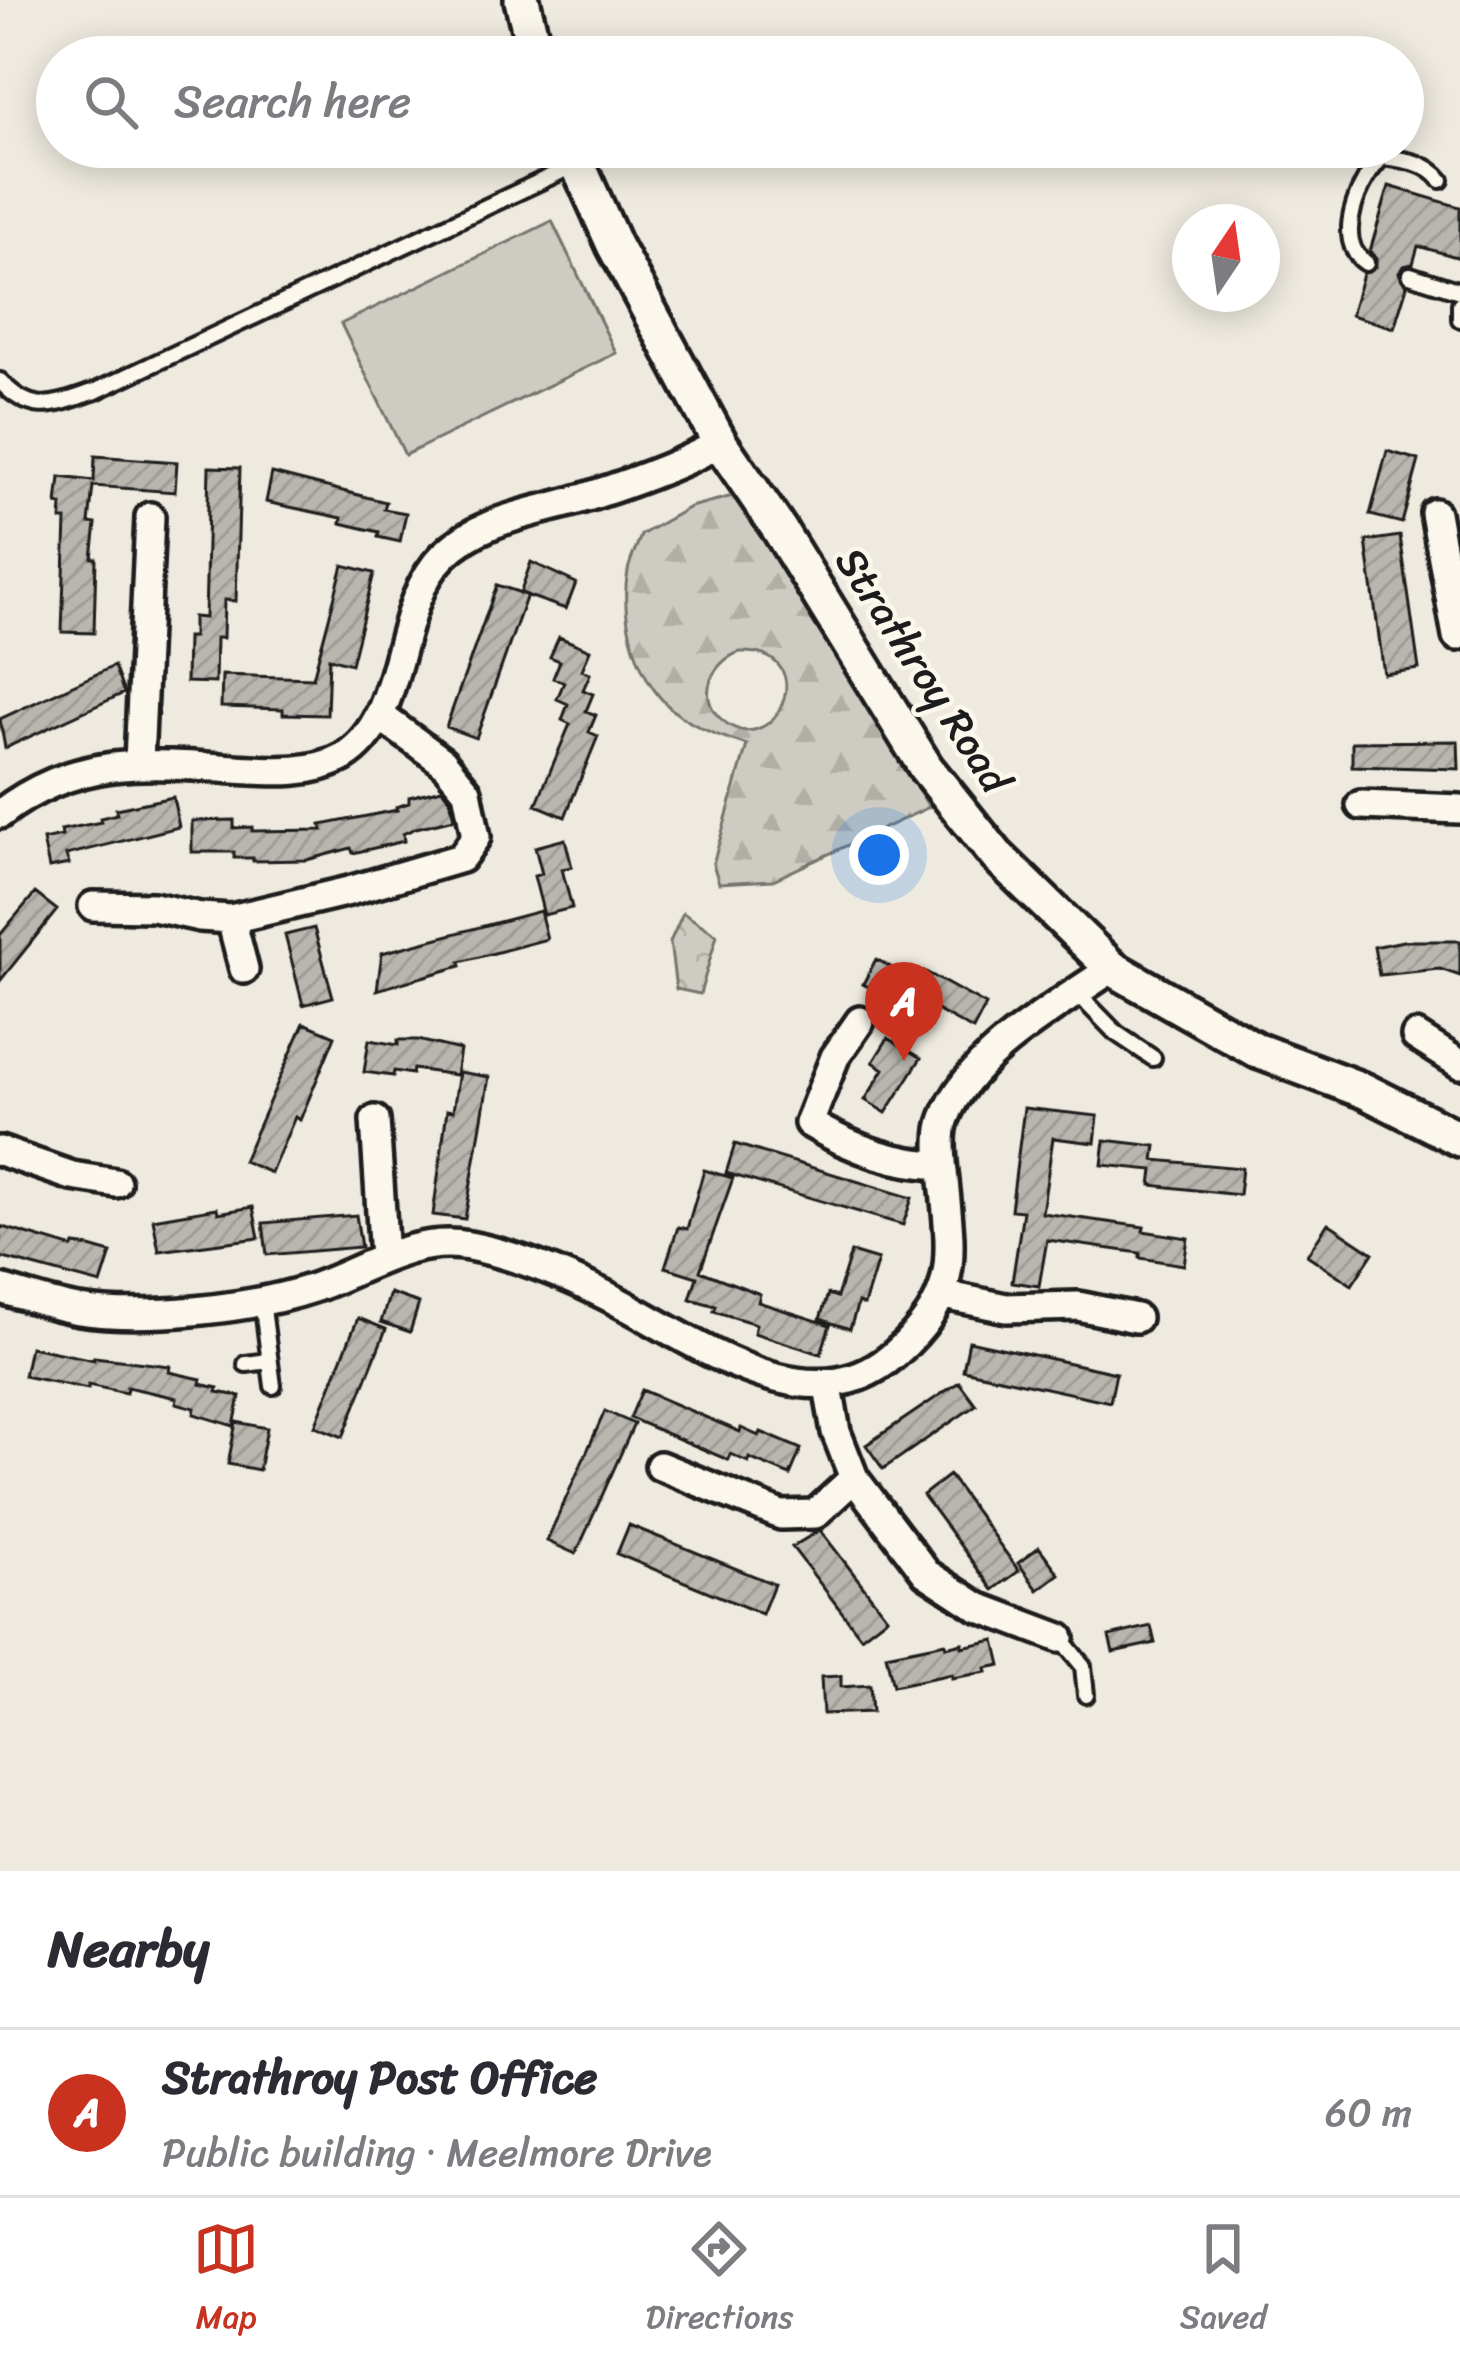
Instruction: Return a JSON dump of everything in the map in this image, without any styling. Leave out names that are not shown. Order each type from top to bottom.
[{"type":"street","points":[[522,0],[531,36]]},
{"type":"street","name":"Strathroy Road","points":[[579,168],[720,443],[779,529],[926,769],[996,855],[1112,968],[1258,1051],[1365,1091],[1456,1136]]},
{"type":"street","points":[[4,804],[65,776],[139,762],[272,771],[316,767],[342,758],[364,740],[380,716],[421,589],[434,566],[464,538],[489,525],[590,497],[720,443]]},
{"type":"street","points":[[1435,513],[1450,545],[1457,636]]},
{"type":"street","points":[[139,762],[150,518]]},
{"type":"street","points":[[93,906],[154,907],[231,919],[461,858],[476,837],[467,791],[443,762],[380,716]]},
{"type":"street","points":[[1361,805],[1460,809]]},
{"type":"street","points":[[231,919],[244,969]]},
{"type":"street","points":[[2,1297],[80,1311],[191,1312],[313,1288],[424,1246],[466,1245],[597,1291],[722,1360],[828,1387],[875,1369],[897,1352],[944,1295],[949,1258],[943,1121],[966,1079],[1018,1034],[1112,968]]},
{"type":"street","points":[[860,1021],[835,1057],[809,1123],[844,1143],[918,1164],[942,1165]]},
{"type":"street","points":[[1416,1036],[1460,1064]]},
{"type":"street","points":[[375,1120],[383,1258]]},
{"type":"street","points":[[0,1151],[73,1176],[116,1183]]},
{"type":"street","points":[[944,1295],[1006,1308],[1078,1306],[1136,1318]]},
{"type":"street","points":[[828,1387],[836,1432],[854,1478],[926,1573],[978,1607],[1060,1638]]},
{"type":"street","points":[[660,1466],[781,1515],[814,1514],[854,1478]]},
{"type":"lane","points":[[1424,166],[1441,180]]},
{"type":"lane","points":[[0,381],[18,400],[48,406],[96,392],[571,168]]},
{"type":"lane","points":[[1366,262],[1355,256],[1351,245],[1352,216],[1372,168]]},
{"type":"lane","points":[[1410,275],[1460,291]]},
{"type":"lane","points":[[1460,304],[1460,319]]},
{"type":"lane","points":[[1077,993],[1116,1033],[1153,1058]]},
{"type":"lane","points":[[262,1301],[273,1386]]},
{"type":"lane","points":[[245,1364],[269,1361]]},
{"type":"lane","points":[[1060,1638],[1083,1666],[1086,1695]]},
{"type":"green space","points":[[552,221],[616,353],[405,455],[341,324]]},
{"type":"green space","points":[[737,495],[929,807],[773,880],[719,883],[713,864],[747,745],[695,725],[665,702],[642,669],[626,609],[628,571],[641,535],[690,507]],"holes":[[[740,652],[766,656],[781,668],[786,685],[783,703],[773,719],[758,729],[740,730],[713,709],[711,680],[730,656]]]},
{"type":"green space","points":[[683,913],[717,935],[700,994],[676,989],[670,942]]},
{"type":"building","points":[[1389,186],[1460,207],[1460,258],[1418,246],[1413,264],[1403,266],[1399,273],[1407,286],[1394,328],[1351,315],[1363,274],[1376,267],[1370,251]]},
{"type":"building","points":[[1387,451],[1419,460],[1402,523],[1370,515]]},
{"type":"building","points":[[95,456],[177,462],[175,492],[93,486],[89,523],[96,524],[94,633],[62,632],[66,520],[61,520],[62,505],[57,504],[60,477],[94,481]]},
{"type":"building","points":[[209,467],[240,468],[236,601],[224,600],[223,638],[216,638],[215,683],[186,682],[187,637],[193,637],[193,617],[205,618]]},
{"type":"building","points":[[272,473],[386,502],[384,509],[406,513],[400,542],[341,523],[342,518],[266,502]]},
{"type":"building","points":[[1400,536],[1419,669],[1384,674],[1366,541]]},
{"type":"building","points":[[531,562],[576,583],[566,609],[520,593]]},
{"type":"building","points":[[343,565],[374,573],[351,664],[329,658],[327,715],[221,707],[222,675],[313,678]]},
{"type":"building","points":[[497,585],[527,595],[476,738],[446,727]]},
{"type":"building","points":[[559,637],[590,650],[582,670],[590,674],[583,690],[593,694],[586,711],[596,715],[589,732],[598,736],[565,817],[536,805],[570,724],[562,720],[568,704],[557,699],[564,682],[553,678],[560,661],[550,657]]},
{"type":"building","points":[[114,666],[124,693],[5,748],[0,719]]},
{"type":"building","points":[[1458,741],[1459,769],[1352,766],[1352,742]]},
{"type":"building","points":[[442,789],[450,799],[454,819],[416,828],[403,834],[404,841],[307,860],[253,861],[234,858],[234,852],[192,852],[192,821],[234,820],[234,828],[252,827],[252,831],[323,830],[321,825],[397,810],[409,803],[409,797]]},
{"type":"building","points":[[173,797],[179,827],[66,855],[69,864],[49,868],[43,840],[62,836],[61,830],[101,822],[100,818],[117,814],[116,809]]},
{"type":"building","points":[[565,839],[572,867],[562,869],[572,908],[544,915],[534,876],[542,874],[535,847]]},
{"type":"building","points":[[35,893],[57,910],[0,981],[0,935]]},
{"type":"building","points":[[540,911],[547,939],[377,990],[382,953]]},
{"type":"building","points":[[314,928],[333,997],[303,1005],[285,935]]},
{"type":"building","points":[[1403,941],[1460,941],[1460,976],[1440,969],[1379,975],[1374,947]]},
{"type":"building","points":[[876,959],[918,982],[924,971],[986,1005],[973,1030],[911,996],[905,1006],[863,984]]},
{"type":"building","points":[[304,1023],[335,1036],[300,1120],[295,1117],[271,1173],[243,1161]]},
{"type":"building","points":[[888,1038],[921,1058],[886,1113],[865,1100],[884,1069],[873,1062]]},
{"type":"building","points":[[369,1040],[398,1045],[398,1040],[418,1040],[460,1050],[456,1075],[413,1069],[412,1074],[394,1071],[393,1076],[364,1072]]},
{"type":"building","points":[[459,1072],[489,1077],[465,1219],[433,1215],[447,1110],[453,1111]]},
{"type":"building","points":[[1024,1108],[1098,1116],[1095,1143],[1053,1138],[1042,1213],[1188,1238],[1184,1265],[1140,1258],[1140,1253],[1047,1240],[1039,1286],[1012,1282],[1023,1211],[1011,1210]]},
{"type":"building","points":[[1105,1140],[1156,1146],[1154,1160],[1242,1168],[1239,1195],[1151,1185],[1153,1170],[1102,1165]]},
{"type":"building","points":[[735,1144],[912,1198],[903,1225],[726,1173]]},
{"type":"building","points":[[704,1170],[733,1178],[700,1271],[760,1294],[758,1302],[830,1325],[821,1354],[754,1333],[756,1324],[690,1299],[697,1277],[665,1267],[678,1227],[687,1229]]},
{"type":"building","points":[[253,1207],[259,1238],[159,1251],[153,1219]]},
{"type":"building","points":[[356,1215],[361,1247],[267,1255],[263,1223]]},
{"type":"building","points":[[1328,1223],[1373,1253],[1352,1285],[1307,1255]]},
{"type":"building","points":[[0,1226],[73,1248],[111,1253],[101,1284],[0,1257]]},
{"type":"building","points":[[851,1252],[878,1260],[864,1305],[858,1303],[850,1329],[820,1319],[828,1294],[837,1297]]},
{"type":"building","points":[[390,1293],[419,1303],[410,1332],[381,1322]]},
{"type":"building","points":[[358,1318],[386,1329],[343,1437],[315,1426]]},
{"type":"building","points":[[969,1341],[1116,1373],[1110,1402],[963,1370]]},
{"type":"building","points":[[30,1347],[94,1360],[170,1366],[169,1372],[201,1379],[200,1384],[218,1388],[217,1392],[240,1396],[234,1426],[194,1414],[195,1408],[176,1403],[177,1398],[127,1387],[126,1393],[88,1385],[88,1389],[24,1376]]},
{"type":"building","points":[[959,1382],[976,1405],[883,1469],[866,1445]]},
{"type":"building","points":[[642,1390],[740,1432],[741,1428],[759,1436],[761,1432],[801,1449],[790,1475],[749,1458],[748,1462],[730,1454],[728,1460],[630,1418]]},
{"type":"building","points":[[605,1411],[634,1424],[576,1554],[547,1541]]},
{"type":"building","points":[[236,1422],[267,1428],[259,1470],[228,1464]]},
{"type":"building","points":[[949,1475],[1019,1571],[993,1590],[923,1495]]},
{"type":"building","points":[[629,1525],[774,1584],[762,1614],[617,1554]]},
{"type":"building","points":[[820,1530],[887,1617],[861,1637],[792,1547]]},
{"type":"building","points":[[1039,1547],[1059,1574],[1038,1590],[1018,1563]]},
{"type":"building","points":[[1151,1626],[1155,1643],[1113,1652],[1109,1636]]},
{"type":"building","points":[[995,1640],[1001,1665],[986,1668],[987,1672],[893,1686],[886,1655],[945,1643],[946,1647],[962,1643],[962,1647]]},
{"type":"building","points":[[841,1676],[841,1687],[870,1685],[872,1712],[823,1714],[821,1677]]},
{"type":"place","name":"Strathroy Post Office","points":[[904,1061]]}]
